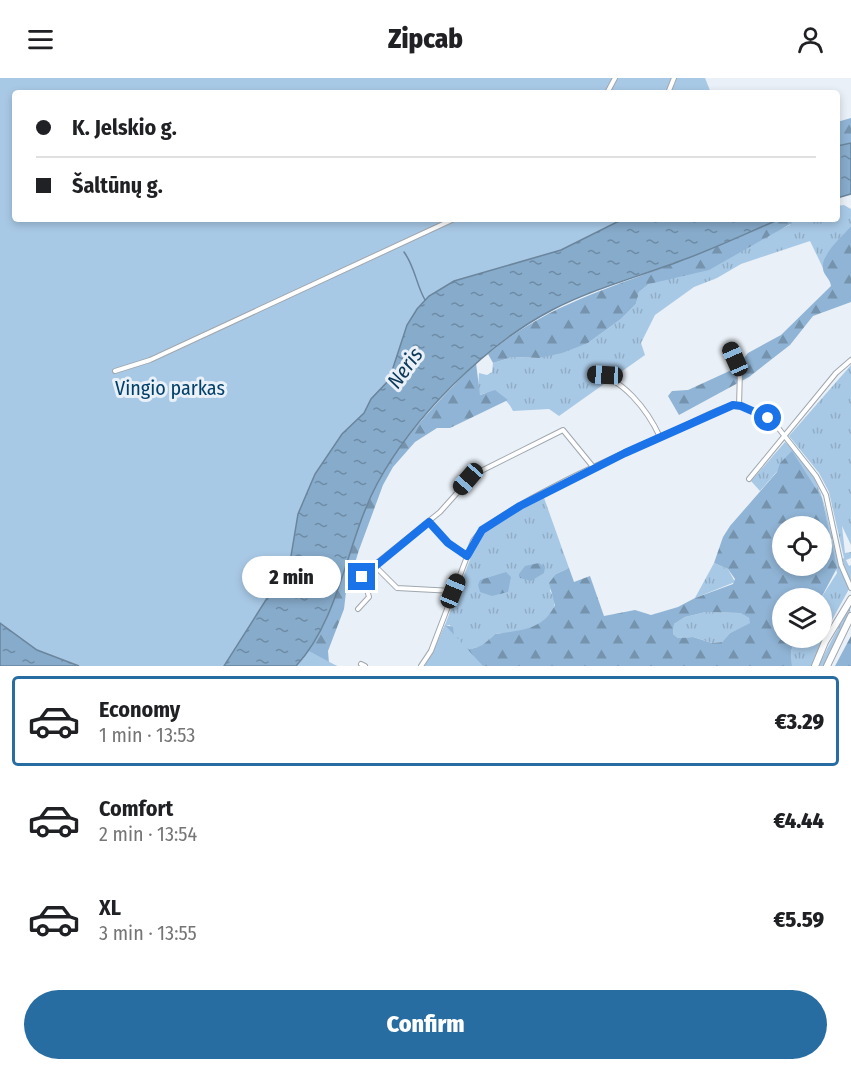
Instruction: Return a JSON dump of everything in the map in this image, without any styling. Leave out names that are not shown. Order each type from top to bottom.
[{"type":"main road","points":[[815,666],[825,642],[851,599]]},
{"type":"main road","points":[[827,666],[851,616]]},
{"type":"street","points":[[115,371],[150,360],[447,222]]},
{"type":"street","points":[[730,346],[740,370],[739,406]]},
{"type":"street","points":[[748,479],[836,373],[851,360]]},
{"type":"street","points":[[592,375],[605,375],[619,384],[648,417],[660,437]]},
{"type":"street","points":[[421,666],[431,651],[467,556],[482,530],[520,506],[594,468],[730,406],[739,406],[772,420],[810,467],[822,486],[841,565],[851,588]]},
{"type":"street","points":[[358,609],[369,597],[362,576],[429,522],[476,472],[563,429],[594,468]]},
{"type":"street","points":[[429,522],[448,543],[467,556]]},
{"type":"street","points":[[374,565],[398,588],[453,591]]},
{"type":"green space","name":"Vingio parkas","points":[[0,78],[705,78],[710,90],[12,90],[12,222],[617,222],[561,250],[454,281],[429,296],[417,309],[407,325],[389,380],[371,399],[364,413],[342,434],[315,474],[290,562],[224,666],[79,666],[37,650],[0,623]]},
{"type":"green space","points":[[851,118],[851,143],[840,145],[840,121]]},
{"type":"green space","points":[[840,206],[851,209],[851,226],[826,256],[823,268],[810,241],[741,264],[717,278],[694,287],[655,315],[641,343],[645,355],[559,416],[549,409],[513,411],[500,396],[490,393],[480,395],[479,373],[487,375],[492,372],[493,363],[512,357],[539,358],[588,343],[621,319],[636,304],[639,292],[649,284],[790,225],[790,222],[840,222]]},
{"type":"green space","points":[[773,222],[792,222],[709,270],[649,284],[639,292],[636,304],[621,319],[588,343],[562,353],[539,358],[512,357],[493,363],[488,354],[533,322],[557,310]]},
{"type":"green space","points":[[851,226],[851,302],[813,316],[790,345],[749,377],[679,415],[668,396],[672,391],[688,390],[736,368],[748,353],[781,335],[831,286],[823,269],[825,258],[832,246]]},
{"type":"green space","points":[[476,363],[480,395],[495,390],[508,400],[450,428],[437,428],[415,442],[393,467],[383,485],[359,550],[346,592],[344,609],[328,651],[329,663],[337,666],[296,666],[319,631],[361,518],[390,461],[416,426]]},
{"type":"green space","points":[[851,365],[851,545],[842,526],[845,553],[851,552],[851,558],[846,560],[849,566],[851,565],[851,583],[842,559],[844,558],[829,492],[819,473],[789,436]]},
{"type":"green space","points":[[785,442],[802,459],[813,476],[821,494],[827,516],[822,498],[780,468],[760,491],[751,481]]},
{"type":"green space","points":[[792,451],[822,498],[826,516],[772,516],[772,576],[832,576],[832,545],[837,568],[826,588],[772,588],[772,648],[792,648],[792,666],[423,666],[432,655],[445,625],[453,627],[455,645],[473,648],[482,645],[495,634],[537,625],[550,614],[555,605],[549,583],[556,574],[569,568],[574,582],[590,576],[604,616],[635,610],[651,615],[678,607],[733,584],[735,579],[728,569],[714,563],[723,537],[777,472],[780,463]],"holes":[[[706,612],[740,613],[749,618],[750,623],[730,633],[722,642],[712,643],[693,637],[678,638],[673,634],[674,624],[685,617]]]},
{"type":"green space","points":[[543,495],[569,568],[556,574],[550,591],[555,599],[552,611],[543,621],[519,633],[495,634],[482,647],[465,649],[455,645],[450,625],[445,625],[479,536]]},
{"type":"green space","points":[[832,537],[849,589],[832,620],[832,588],[827,588],[837,573]]},
{"type":"green space","points":[[539,563],[545,567],[544,573],[531,581],[520,578],[519,574],[525,566]]},
{"type":"green space","points":[[714,563],[728,569],[735,582],[695,598]]},
{"type":"green space","points":[[506,572],[511,577],[508,592],[492,596],[480,592],[478,585],[480,580]]},
{"type":"green space","points":[[851,604],[825,666],[818,666],[828,648],[832,648],[832,640]]},
{"type":"green space","points":[[706,612],[740,613],[749,618],[751,623],[730,633],[722,642],[712,643],[693,637],[678,638],[673,634],[674,624],[685,617]]},
{"type":"green space","points":[[445,625],[483,666],[423,666],[432,655]]},
{"type":"green space","points":[[851,636],[851,666],[835,666]]},
{"type":"green space","points":[[792,648],[819,648],[812,666],[792,666]]},
{"type":"green space","points":[[309,651],[337,666],[296,666]]},
{"type":"water","points":[[851,143],[851,194],[840,197],[840,145]]},
{"type":"water","name":"Neris","points":[[617,222],[773,222],[693,256],[599,289],[567,303],[527,325],[501,343],[453,385],[410,433],[392,459],[367,506],[323,626],[311,647],[296,666],[224,666],[290,562],[298,514],[315,474],[342,434],[364,413],[371,399],[389,380],[407,325],[417,309],[429,296],[454,281],[561,250]]},
{"type":"water","points":[[0,623],[37,650],[79,666],[0,666]]},
{"type":"waterway","points":[[404,252],[425,300]]},
{"type":"route","points":[[362,577],[429,522],[448,543],[467,556],[473,541],[482,530],[520,506],[655,439],[733,405],[741,406],[768,418]]}]
